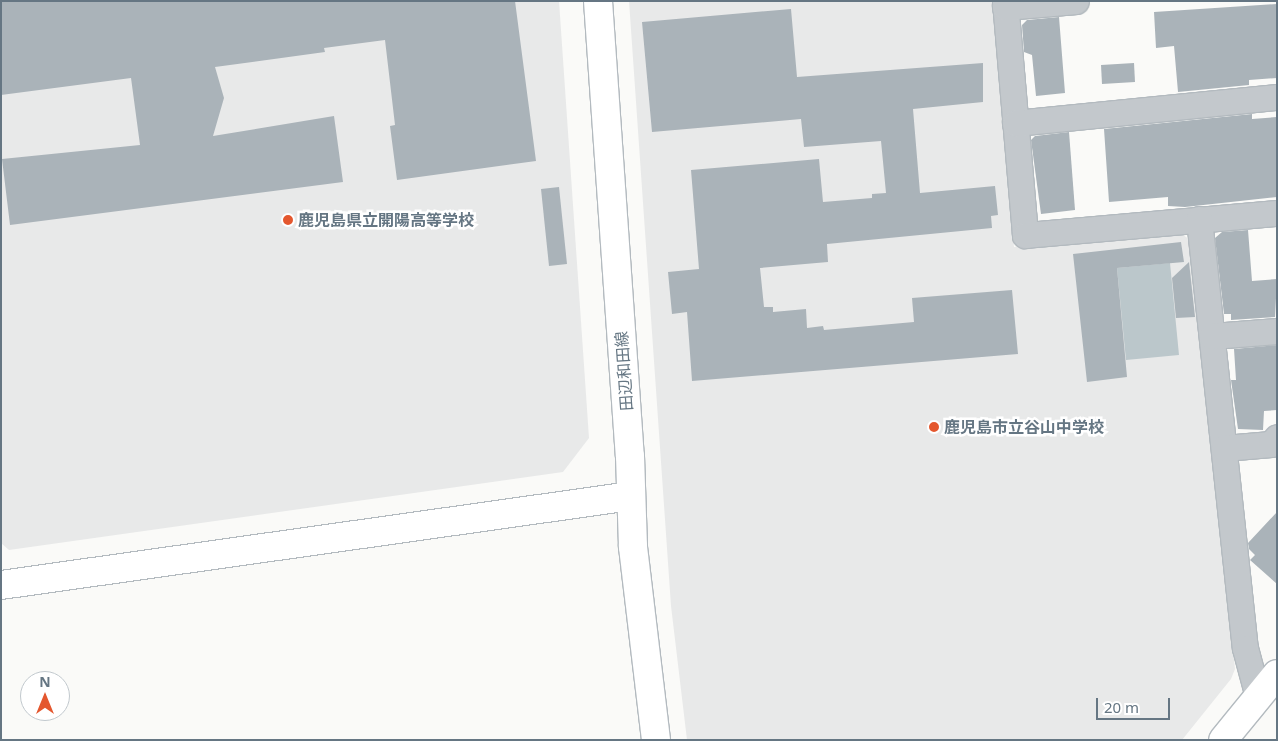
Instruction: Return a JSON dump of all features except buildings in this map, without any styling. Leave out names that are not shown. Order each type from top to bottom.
[{"type":"street","name":"田辺和田線","points":[[598,1],[633,547],[656,740]]},
{"type":"street","points":[[1076,1],[1005,4],[1025,235],[1277,213]]},
{"type":"street","points":[[1015,122],[1277,97]]},
{"type":"street","points":[[1199,219],[1245,648],[1258,697]]},
{"type":"street","points":[[1212,336],[1277,331]]},
{"type":"street","points":[[1224,448],[1271,444],[1277,437]]},
{"type":"street","points":[[1,585],[631,496]]},
{"type":"street","points":[[1223,740],[1277,674]]},
{"type":"shaded area","name":"鹿児島県立開陽高等学校","points":[[1,1],[559,1],[589,438],[563,472],[9,550],[1,543]]},
{"type":"shaded area","name":"鹿児島市立谷山中学校","points":[[629,1],[993,1],[1014,247],[1182,234],[1190,240],[1235,669],[1231,679],[1182,740],[687,740],[671,606]]},
{"type":"shaded area","points":[[1170,263],[1179,355],[1126,360],[1117,268]]},
{"type":"place","name":"鹿児島県立開陽高等学校","points":[[288,220]]},
{"type":"place","name":"鹿児島市立谷山中学校","points":[[934,427]]}]
